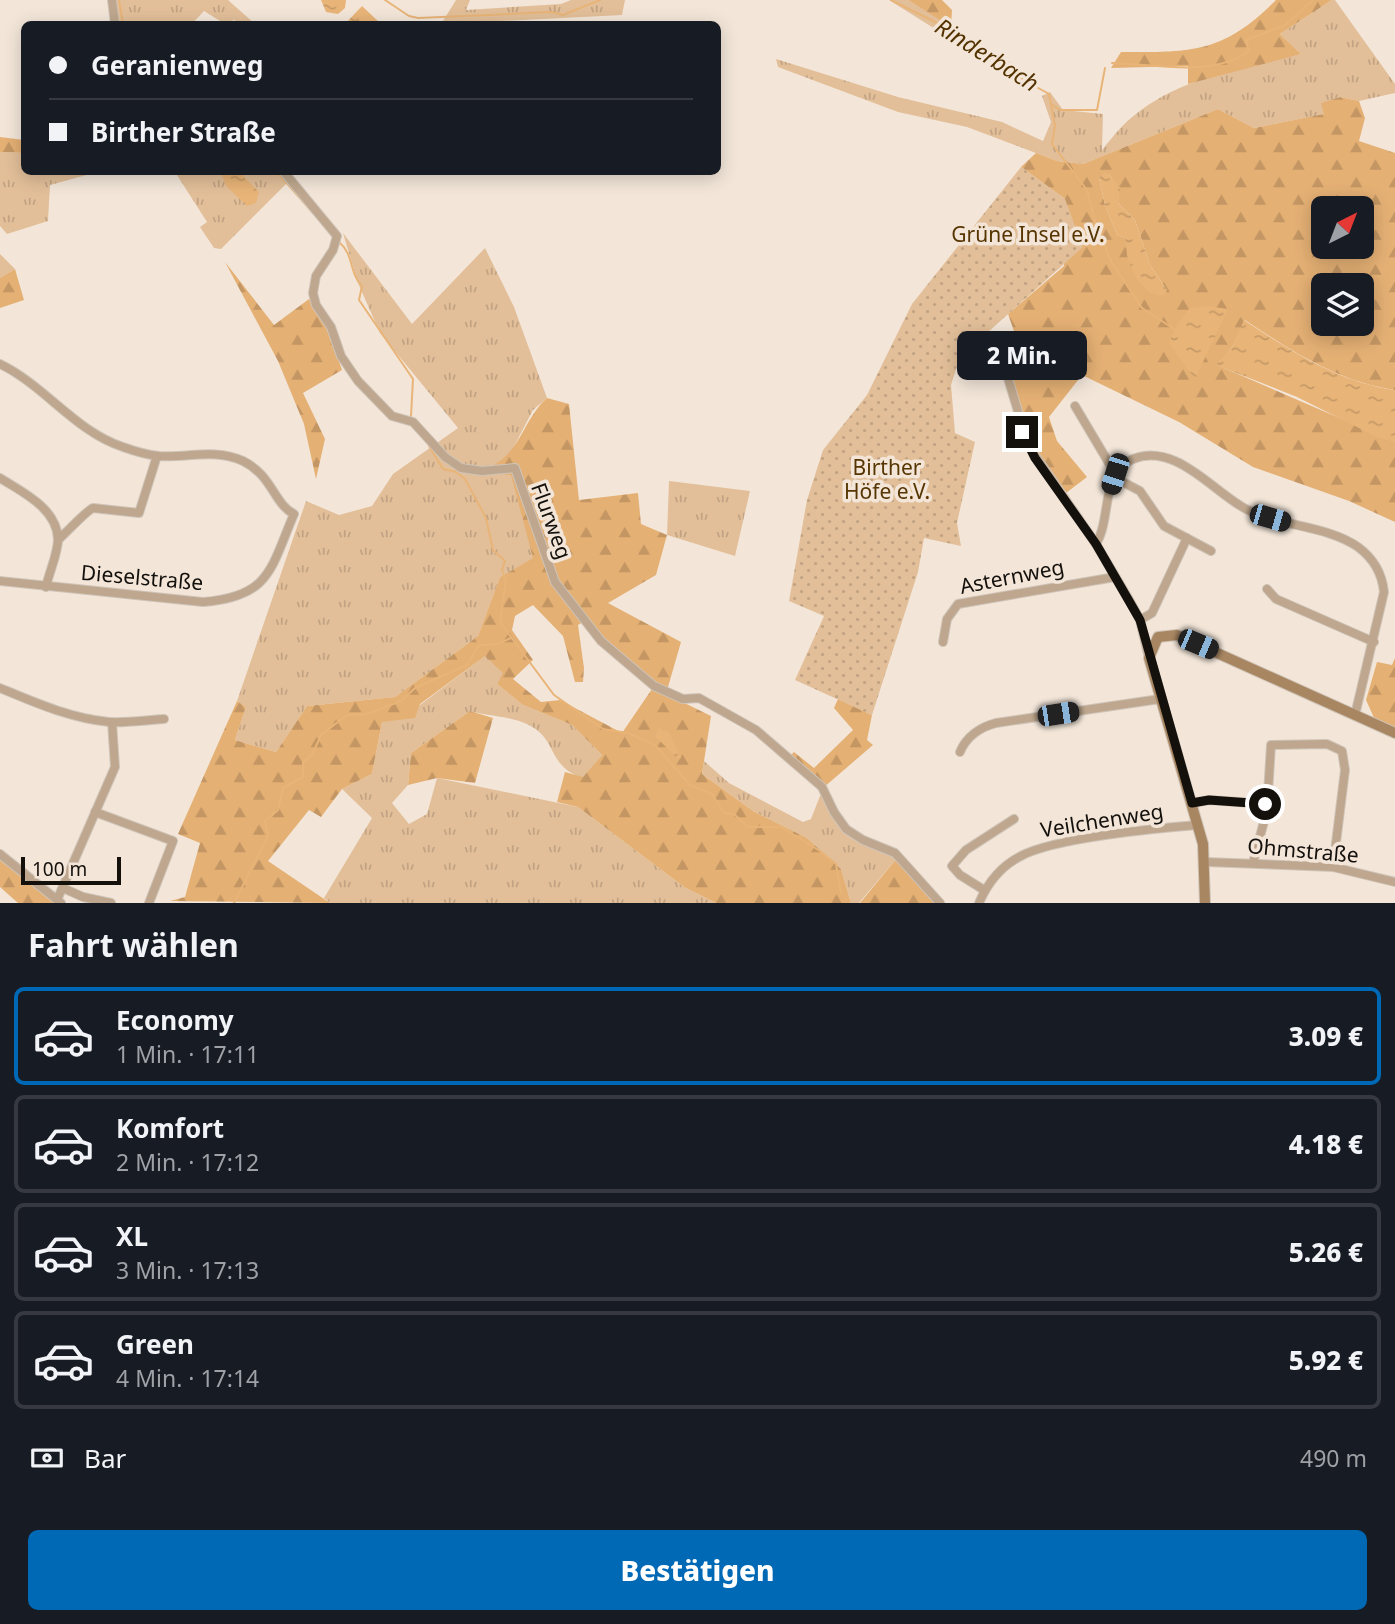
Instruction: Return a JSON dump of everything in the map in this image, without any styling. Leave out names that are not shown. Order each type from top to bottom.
[{"type":"street","points":[[112,0],[115,21]]},
{"type":"street","name":"Flurweg","points":[[286,175],[337,236],[316,276],[313,293],[316,305],[331,327],[345,364],[358,381],[391,416],[413,422],[445,457],[461,468],[482,471],[515,468],[555,582],[601,641],[654,685],[683,699],[699,698],[756,730],[822,787],[834,813],[846,829],[863,840],[890,849],[940,903]]},
{"type":"street","points":[[1002,338],[1002,358],[1030,449],[1096,544],[1140,620],[1160,699],[1198,825],[1206,862],[1205,903]]},
{"type":"street","points":[[0,364],[89,429],[120,446],[157,456]]},
{"type":"street","points":[[1074,406],[1119,480],[1140,491],[1164,526],[1211,551]]},
{"type":"street","name":"Dieselstraße","points":[[0,582],[203,602],[224,601],[255,587],[269,574],[278,558],[293,514],[284,508],[275,490],[261,473],[245,462],[218,454],[157,456],[139,513],[93,508],[86,511],[73,528],[58,540]]},
{"type":"street","points":[[1096,544],[1115,474],[1133,458],[1162,458],[1196,473],[1234,502],[1257,514],[1355,545],[1374,564],[1383,585],[1384,598],[1355,715]]},
{"type":"street","points":[[0,478],[43,506],[55,523],[58,540],[46,587]]},
{"type":"street","points":[[1140,620],[1152,613],[1187,538]]},
{"type":"street","name":"Asternweg","points":[[943,642],[947,619],[958,604],[1115,577]]},
{"type":"street","points":[[1267,589],[1276,599],[1374,642]]},
{"type":"street","points":[[1149,658],[1158,637],[1177,635],[1395,733]]},
{"type":"street","points":[[0,688],[54,710],[112,722],[164,719]]},
{"type":"street","points":[[960,752],[963,744],[973,734],[996,723],[1160,699]]},
{"type":"street","points":[[0,854],[59,902],[115,767],[112,722]]},
{"type":"street","points":[[1252,863],[1267,804],[1271,745],[1327,744],[1342,751],[1345,770],[1333,867]]},
{"type":"street","points":[[1192,803],[1209,800],[1267,804]]},
{"type":"street","points":[[95,812],[173,841],[149,903]]},
{"type":"street","name":"Veilchenweg","points":[[984,890],[960,875],[953,863],[980,839],[1014,818]]},
{"type":"street","name":"Veilchenweg","points":[[979,903],[984,890],[1006,865],[1032,851],[1198,825]]},
{"type":"street","name":"Ohmstraße","points":[[1206,862],[1333,867],[1395,882]]},
{"type":"street","points":[[63,888],[83,897],[111,903]]},
{"type":"green space","points":[[115,0],[228,0],[252,21],[220,21],[204,11],[195,21],[118,21]]},
{"type":"green space","points":[[456,0],[470,0],[466,10],[561,4],[571,0],[625,0],[622,15],[443,21]]},
{"type":"green space","points":[[889,0],[908,0],[1013,64],[1031,84],[1013,78]]},
{"type":"green space","points":[[908,0],[942,0],[952,10],[951,27]]},
{"type":"green space","points":[[1276,0],[1332,0],[1280,34],[1301,54],[1188,84],[1188,66],[1111,68],[1121,52],[1187,50],[1222,40],[1257,18]]},
{"type":"green space","points":[[1335,0],[1395,84],[1395,93],[1359,101],[1340,97],[1322,103],[1325,114],[1254,128],[1218,109],[1083,164],[1057,161],[967,127],[898,112],[778,67],[776,59],[898,97],[1002,122],[1043,141],[1051,122],[1042,96],[1050,92],[1063,110],[1103,114],[1102,150],[1131,118],[1169,93],[1212,76],[1301,54],[1280,34]]},
{"type":"green space","points":[[1340,97],[1359,101],[1365,118],[1359,141],[1395,153],[1395,390],[1335,373],[1298,354],[1245,320],[1232,347],[1217,365],[1395,442],[1395,522],[1349,501],[1253,467],[1179,422],[1082,375],[1049,417],[1057,441],[1087,477],[1066,493],[1031,443],[1008,357],[1015,334],[1008,314],[1064,266],[1065,199],[1021,167],[1036,153],[1057,161],[1083,164],[1218,109],[1254,128],[1324,114],[1321,103]],"holes":[[[1109,174],[1119,188],[1118,203],[1135,220],[1150,265],[1167,290],[1125,238],[1117,235],[1105,205],[1099,178]]]},
{"type":"green space","points":[[0,137],[21,140],[21,153],[0,152]]},
{"type":"green space","points":[[0,152],[21,153],[21,175],[87,175],[50,185],[48,221],[7,234],[0,226]]},
{"type":"green space","name":"Birther Höfe e.V.","points":[[1021,167],[1065,199],[1083,247],[960,357],[951,385],[955,433],[975,442],[957,523],[961,546],[924,538],[918,572],[872,715],[795,680],[824,616],[789,601],[807,500],[823,450],[867,395],[912,304]]},
{"type":"green space","points":[[177,175],[282,175],[288,182],[221,249],[214,248],[200,227],[207,222]]},
{"type":"green space","points":[[343,233],[412,324],[485,248],[514,307],[547,398],[533,410],[508,458],[534,558],[500,577],[478,636],[395,697],[307,706],[276,752],[235,740],[246,707],[237,701],[306,501],[339,515],[372,506],[393,474],[458,428],[380,333],[358,283]]},
{"type":"green space","points":[[0,254],[15,269],[0,278]]},
{"type":"green space","points":[[225,262],[274,325],[309,299],[328,329],[342,370],[303,393],[325,439],[316,479],[304,424],[278,361]]},
{"type":"green space","points":[[15,269],[24,300],[0,308],[0,278]]},
{"type":"green space","points":[[547,398],[569,404],[579,500],[638,493],[641,524],[667,535],[656,575],[608,603],[681,642],[666,694],[711,716],[702,774],[753,811],[807,838],[841,869],[851,903],[716,903],[684,887],[578,807],[557,802],[565,772],[583,777],[602,755],[572,725],[523,705],[497,684],[503,673],[485,656],[420,704],[415,718],[382,722],[372,774],[342,789],[321,817],[309,810],[268,861],[330,903],[170,901],[185,897],[200,843],[178,834],[237,701],[246,707],[235,740],[276,752],[307,706],[395,697],[478,636],[500,577],[533,558],[511,475],[495,473],[495,464],[511,451],[539,406]],"holes":[[[533,605],[563,636],[575,682],[583,682],[584,668],[578,625],[583,622],[654,686],[622,733],[560,700],[541,702],[513,679],[533,660],[512,630],[515,616]]]},
{"type":"green space","points":[[669,481],[750,491],[735,556],[667,535]]},
{"type":"green space","points":[[486,655],[504,673],[497,684],[523,705],[572,725],[602,755],[583,778],[564,768],[547,741],[534,728],[512,719],[470,711],[411,753],[408,785],[392,803],[409,824],[427,814],[437,778],[578,807],[684,887],[716,903],[330,903],[324,898],[372,818],[342,789],[372,774],[382,722],[420,705]]},
{"type":"green space","points":[[1395,658],[1395,729],[1375,720],[1366,700],[1377,662],[1392,665]]},
{"type":"green space","points":[[838,699],[872,715],[867,740],[873,745],[823,788],[790,756],[794,752],[814,768],[853,730],[834,708]]},
{"type":"green space","points":[[470,711],[493,718],[475,783],[437,778],[408,785],[411,753]]},
{"type":"green space","points":[[704,761],[729,783],[803,822],[811,819],[823,788],[836,820],[897,858],[859,903],[851,903],[841,869],[807,838],[753,811],[702,774]]},
{"type":"green space","points":[[897,858],[934,903],[860,903]]},
{"type":"green space","points":[[0,859],[56,903],[18,903],[0,887]]},
{"type":"water","points":[[321,0],[346,0],[345,8],[338,14],[326,12]]},
{"type":"water","points":[[362,6],[378,21],[348,21]]},
{"type":"water","points":[[1104,173],[1109,174],[1120,188],[1118,203],[1135,220],[1150,265],[1167,290],[1164,295],[1151,293],[1132,269],[1125,238],[1117,235],[1105,205],[1099,178]]},
{"type":"water","points":[[222,175],[242,175],[259,192],[256,203],[247,206],[226,186]]},
{"type":"water","points":[[1207,306],[1228,309],[1195,379],[1169,343],[1178,323],[1190,308]]},
{"type":"water","points":[[1244,320],[1297,354],[1335,373],[1395,390],[1395,442],[1377,437],[1297,397],[1216,365],[1232,347]]},
{"type":"water","points":[[659,728],[669,733],[681,758],[678,759],[655,736]]},
{"type":"waterway","points":[[119,0],[122,21]]},
{"type":"waterway","name":"Rinderbach","points":[[385,0],[409,16],[418,18],[552,12],[563,15],[600,0]]},
{"type":"waterway","name":"Rinderbach","points":[[891,0],[955,32],[1003,61],[1013,74],[1049,94],[1055,125],[1052,144],[1087,190],[1096,225],[1111,261],[1142,308],[1174,329]]},
{"type":"waterway","points":[[1112,63],[1183,68],[1201,67],[1234,59],[1249,51],[1246,40],[1285,25],[1313,0]]},
{"type":"waterway","points":[[1051,104],[1060,110],[1097,110],[1105,68]]},
{"type":"waterway","points":[[280,175],[313,213]]},
{"type":"waterway","points":[[340,243],[348,253],[355,275],[362,286],[359,300],[413,379],[411,416]]},
{"type":"waterway","points":[[429,446],[443,469],[456,472],[465,479],[486,518],[493,550],[505,561],[502,570],[506,580],[500,622],[554,695],[603,729],[628,733],[655,745],[690,785],[712,794],[724,813],[734,814],[748,827],[781,827],[820,851],[836,864],[841,893]]},
{"type":"waterway","points":[[234,903],[268,836],[265,821],[278,810],[283,788],[303,777],[303,762],[312,755],[321,735],[347,715],[367,714],[401,701],[415,688],[467,665],[479,645],[498,644],[511,638]]},
{"type":"route","points":[[1022,432],[1035,458],[1096,544],[1140,620],[1160,699],[1192,803],[1209,800],[1265,804]]},
{"type":"park label","name":"Grüne Insel e.V.","points":[[1028,235]]}]
